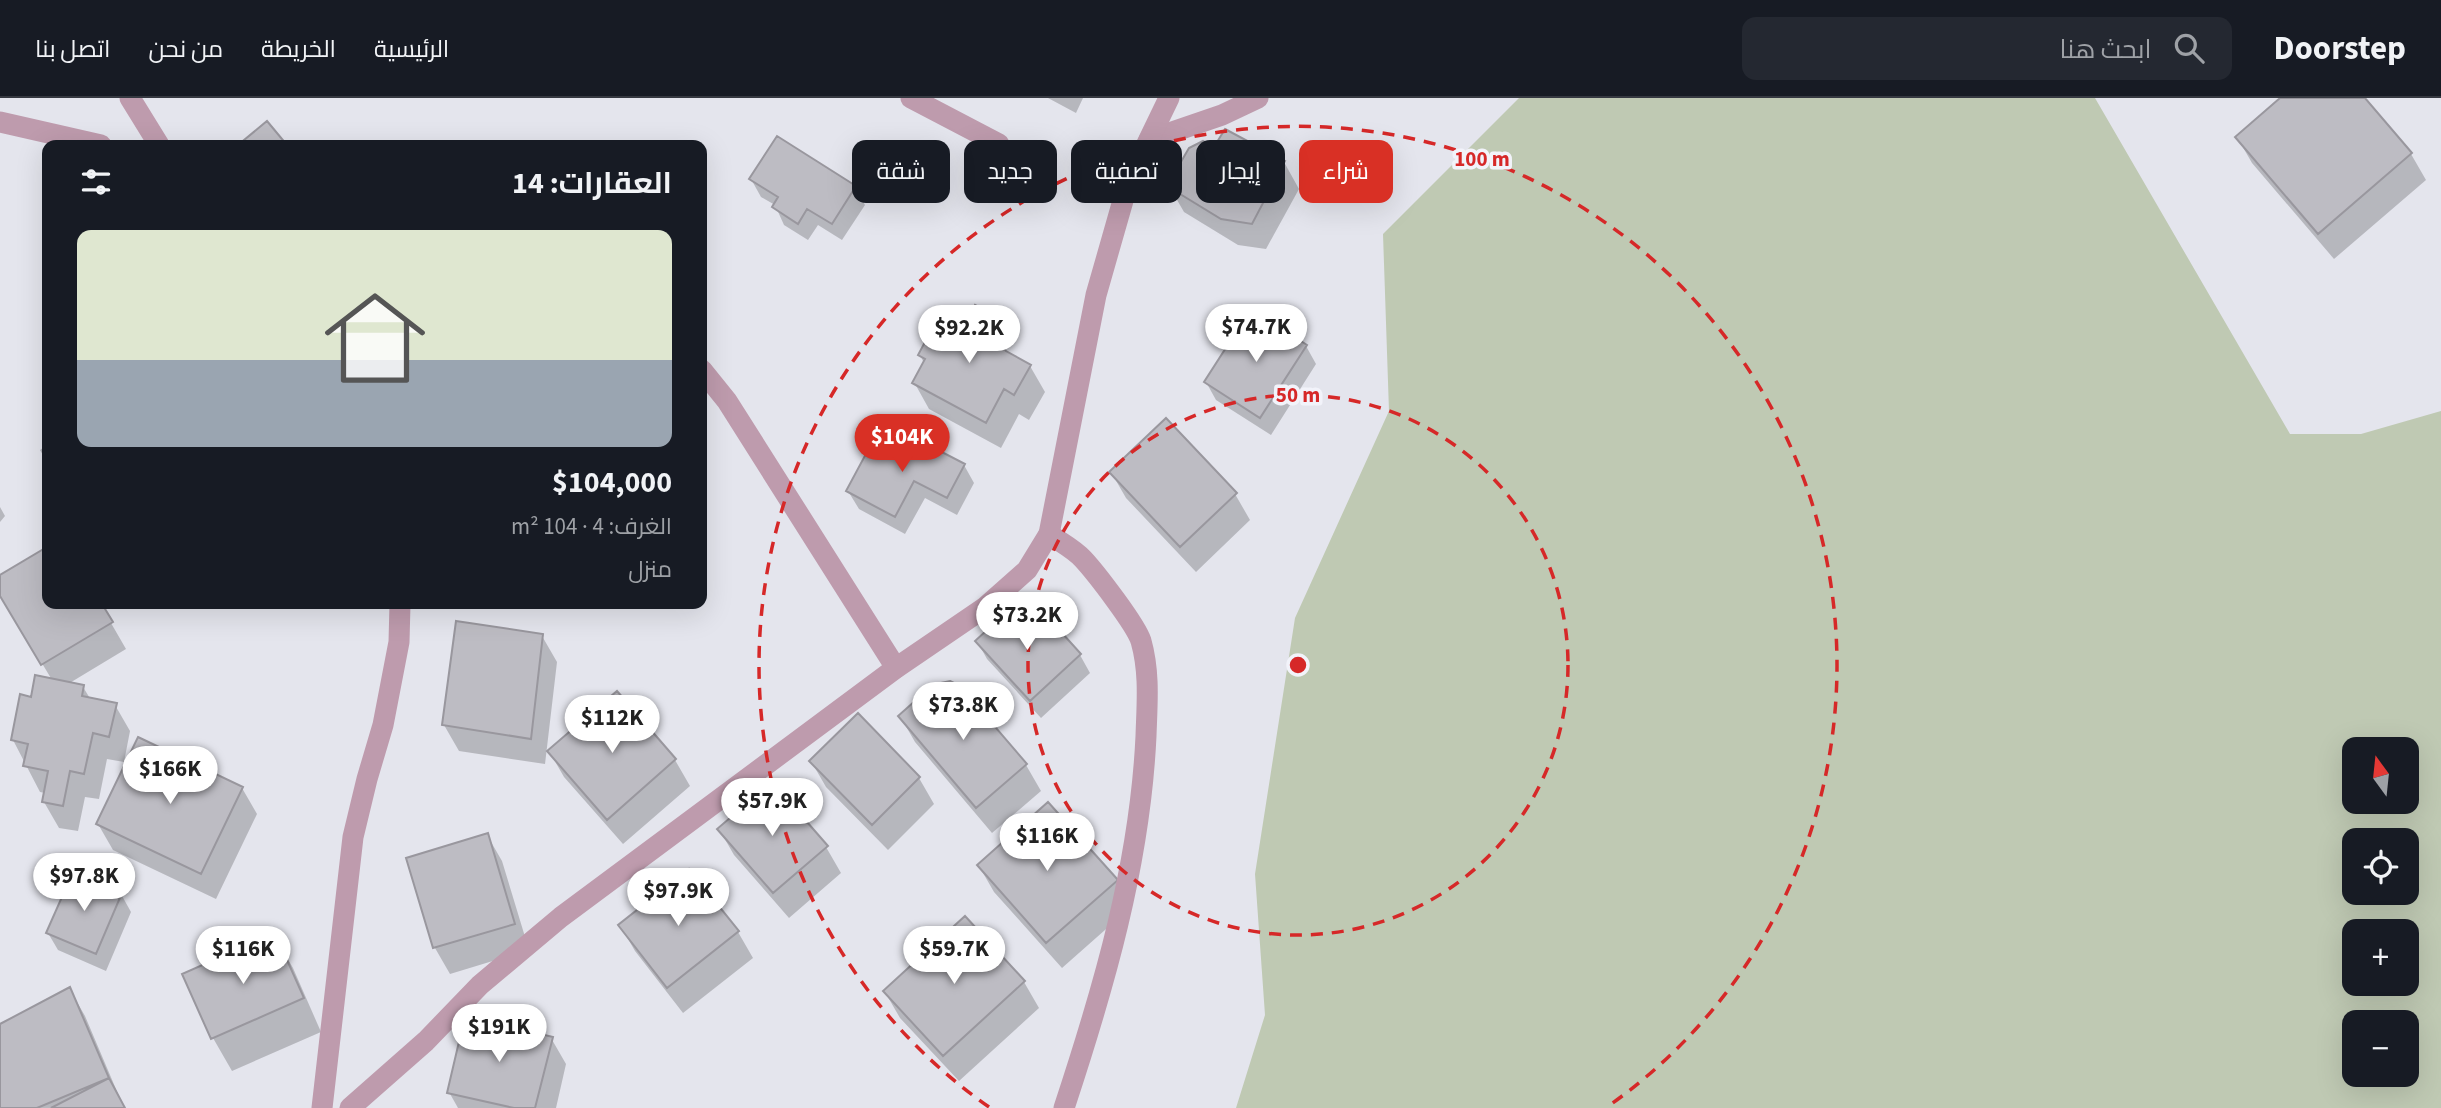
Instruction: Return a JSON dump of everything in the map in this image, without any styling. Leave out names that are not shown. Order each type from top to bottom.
[{"type":"street","points":[[130,98],[156,140]]},
{"type":"street","points":[[911,98],[991,140]]},
{"type":"street","points":[[1149,140],[1169,98]]},
{"type":"street","points":[[1149,140],[1222,115],[1258,98]]},
{"type":"street","points":[[0,122],[79,140]]},
{"type":"street","points":[[350,1108],[426,1041],[481,985],[561,917],[896,668],[984,608],[1027,570],[1049,534],[1096,295],[1122,203]]},
{"type":"street","points":[[707,377],[734,412],[896,668]]},
{"type":"street","points":[[1049,534],[1082,557],[1114,598],[1140,638],[1148,678],[1145,761],[1129,879],[1094,1019],[1064,1108]]},
{"type":"street","points":[[322,1108],[354,837],[383,725],[399,642],[400,609]]},
{"type":"green space","points":[[1519,98],[2095,98],[2290,434],[2361,434],[2441,411],[2441,1108],[1236,1108],[1265,1015],[1255,874],[1295,618],[1389,411],[1383,234]]},
{"type":"building","points":[[2280,98],[2365,98],[2412,153],[2318,234],[2235,137]]},
{"type":"building","points":[[267,121],[283,140],[244,140]]},
{"type":"building","points":[[1225,129],[1246,140],[1218,140]]},
{"type":"building","points":[[777,136],[852,183],[852,192],[832,224],[807,209],[798,224],[772,207],[778,197],[749,179]]},
{"type":"building","points":[[1196,144],[1196,203],[1263,203],[1252,224],[1221,219],[1182,195],[1182,160],[1189,148]]},
{"type":"building","points":[[975,305],[995,316],[989,327],[1006,351],[1031,365],[1014,395],[1004,389],[986,423],[912,383],[925,359],[918,355],[933,327],[951,320],[957,323],[966,307],[973,310]]},
{"type":"building","points":[[1251,309],[1307,345],[1260,418],[1204,382]]},
{"type":"building","points":[[1166,418],[1237,493],[1180,547],[1109,472]]},
{"type":"building","points":[[875,437],[907,454],[915,438],[965,464],[947,498],[914,481],[895,517],[846,491]]},
{"type":"building","points":[[42,550],[42,609],[105,609],[113,622],[41,665],[0,596],[0,575]]},
{"type":"building","points":[[1012,607],[1037,635],[1052,622],[1081,654],[1030,701],[975,641]]},
{"type":"building","points":[[456,621],[543,634],[531,739],[442,725]]},
{"type":"building","points":[[35,675],[84,685],[82,696],[117,703],[109,737],[93,733],[84,774],[70,771],[63,806],[42,802],[48,771],[23,766],[28,744],[11,740],[20,694],[31,697]]},
{"type":"building","points":[[950,681],[960,686],[1027,764],[976,808],[898,716],[924,693],[931,701],[934,689],[941,683]]},
{"type":"building","points":[[617,691],[676,759],[607,820],[547,751]]},
{"type":"building","points":[[858,713],[920,777],[872,825],[809,761]]},
{"type":"building","points":[[138,737],[243,787],[201,874],[96,824]]},
{"type":"building","points":[[772,782],[828,846],[773,893],[717,829]]},
{"type":"building","points":[[1048,802],[1118,880],[1046,943],[977,865]]},
{"type":"building","points":[[488,833],[515,924],[433,948],[406,858]]},
{"type":"building","points":[[689,869],[739,931],[667,988],[618,925]]},
{"type":"building","points":[[73,872],[122,893],[96,954],[46,933]]},
{"type":"building","points":[[965,916],[1025,981],[943,1056],[883,991]]},
{"type":"building","points":[[275,933],[304,998],[211,1039],[182,974]]},
{"type":"building","points":[[70,987],[109,1078],[37,1108],[0,1108],[0,1024]]},
{"type":"building","points":[[465,1016],[553,1037],[535,1108],[514,1108],[447,1093]]},
{"type":"building","points":[[109,1078],[125,1108],[51,1108]]}]
